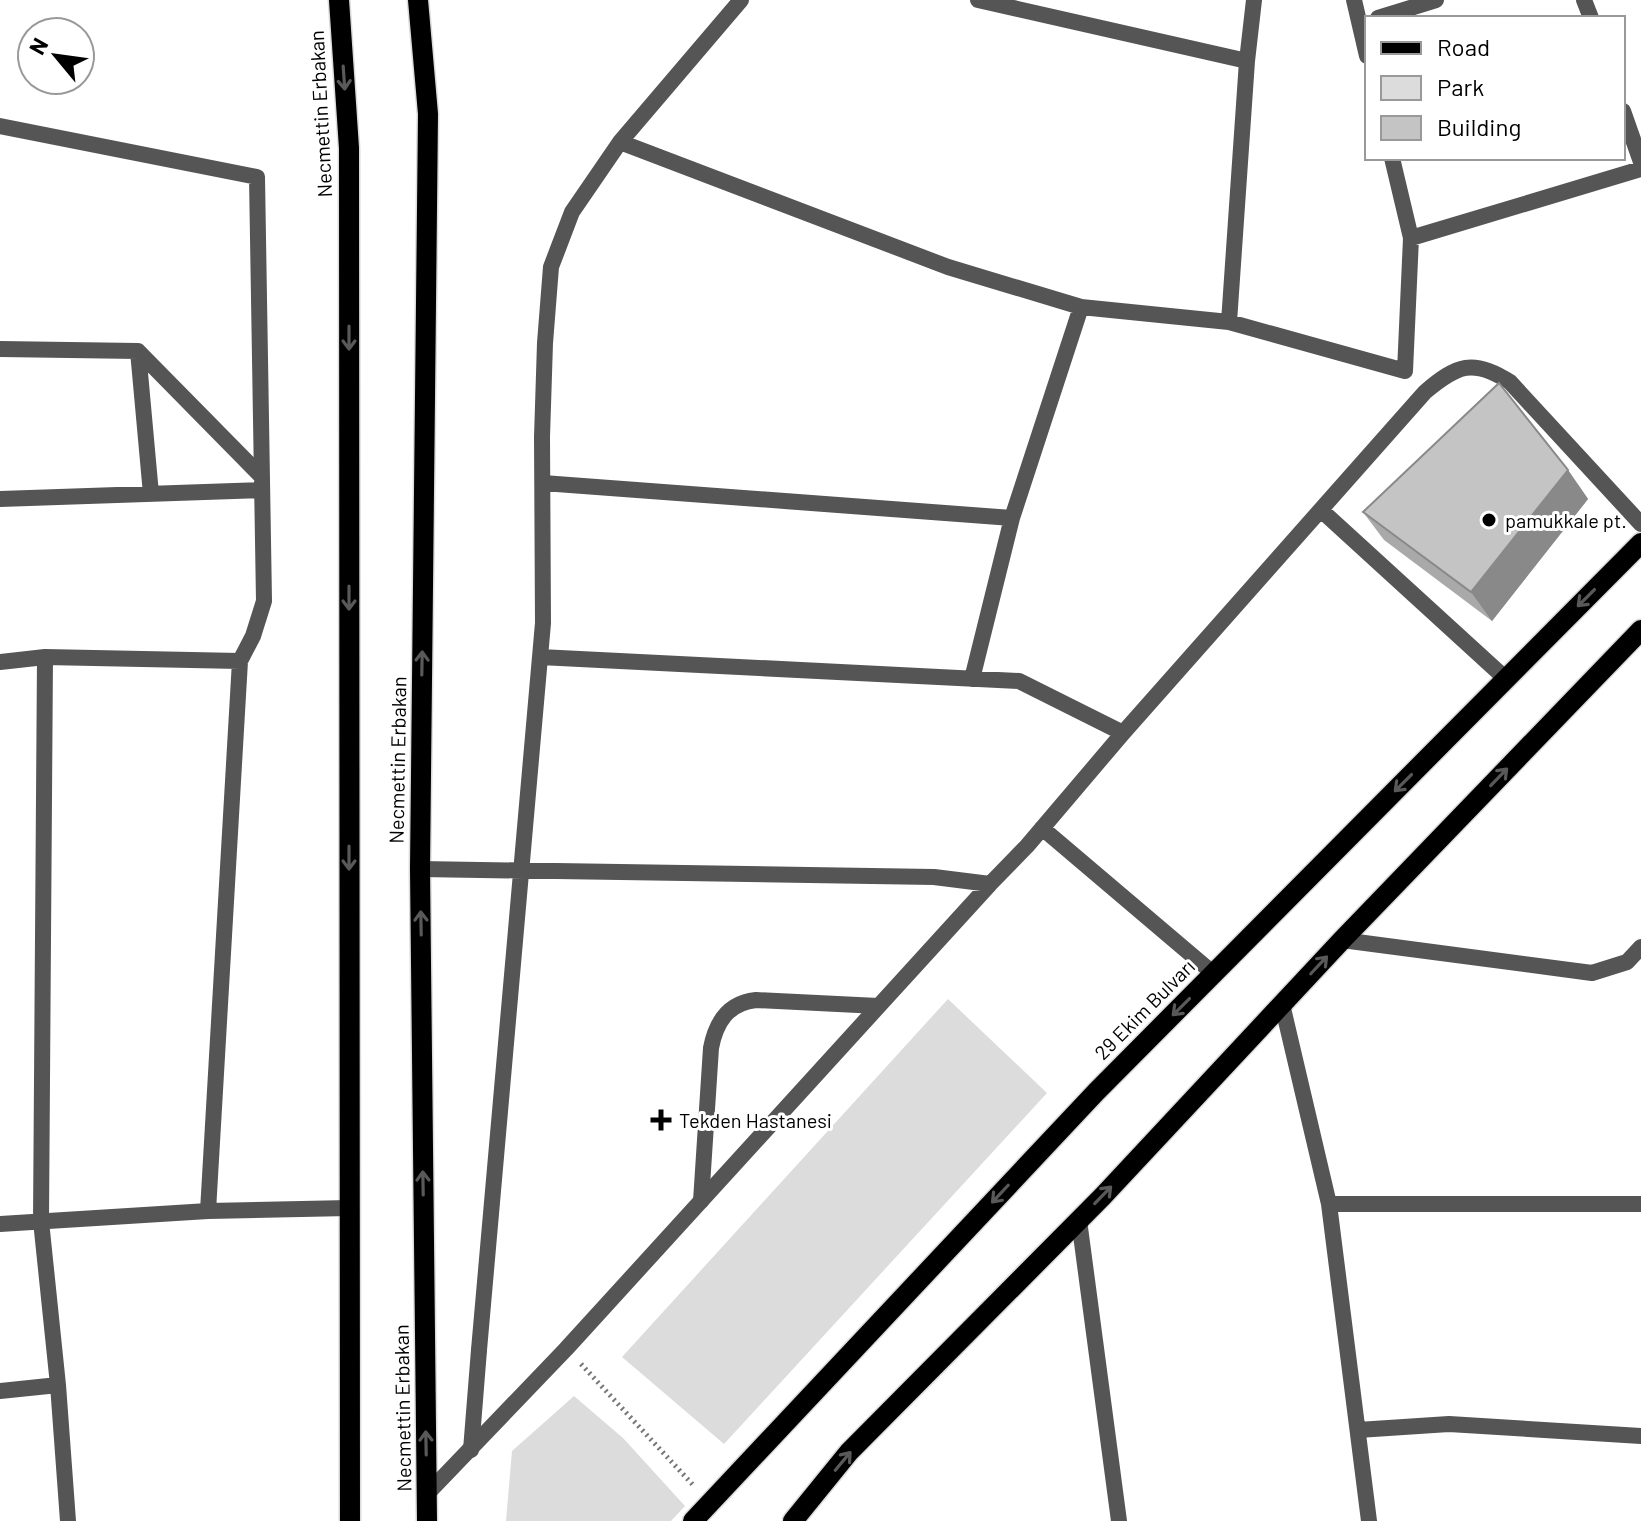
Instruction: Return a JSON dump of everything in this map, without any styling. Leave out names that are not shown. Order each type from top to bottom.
[{"type":"main road","name":"Necmettin Erbakan","points":[[339,0],[349,148],[350,1521]]},
{"type":"main road","name":"Necmettin Erbakan","points":[[418,0],[428,114],[420,869],[427,1521]]},
{"type":"main road","name":"29 Ekim Bulvarı","points":[[693,1521],[1090,1098],[1641,543]]},
{"type":"main road","points":[[793,1521],[849,1452],[1079,1220],[1342,940],[1641,630]]},
{"type":"street","points":[[471,1450],[543,623],[545,343],[551,267],[572,212],[620,142],[741,0]]},
{"type":"street","points":[[978,0],[1247,61]]},
{"type":"street","points":[[1229,322],[1254,0]]},
{"type":"street","points":[[1354,0],[1363,23]]},
{"type":"street","points":[[1384,16],[1436,0]]},
{"type":"street","points":[[1625,117],[1641,162]]},
{"type":"street","points":[[0,126],[257,177],[264,601],[253,636],[240,661],[208,1211]]},
{"type":"street","points":[[620,142],[948,267],[1081,307],[1229,322],[1405,371],[1425,392]]},
{"type":"street","points":[[1392,160],[1411,238],[1405,371]]},
{"type":"street","points":[[1411,238],[1641,169]]},
{"type":"street","points":[[972,679],[1012,518],[1081,307]]},
{"type":"street","points":[[0,349],[138,351],[262,483]]},
{"type":"street","points":[[138,351],[151,494]]},
{"type":"street","points":[[426,1495],[566,1349],[1042,828],[1425,392],[1447,374],[1463,368],[1479,368],[1510,382],[1641,524]]},
{"type":"street","points":[[0,499],[151,494],[262,483]]},
{"type":"street","points":[[543,483],[1012,518]]},
{"type":"street","points":[[1321,510],[1506,679]]},
{"type":"street","points":[[0,662],[45,657],[240,661]]},
{"type":"street","points":[[45,657],[41,1221],[68,1521]]},
{"type":"street","points":[[540,657],[1019,681],[1123,733]]},
{"type":"street","points":[[1042,828],[1214,974]]},
{"type":"street","points":[[420,869],[934,877],[990,884]]},
{"type":"street","points":[[1342,940],[1592,973],[1627,962],[1641,947]]},
{"type":"street","points":[[701,1201],[711,1048],[717,1024],[726,1013],[742,1003],[756,1000],[878,1006]]},
{"type":"street","points":[[1282,1004],[1329,1204],[1369,1521]]},
{"type":"street","points":[[1329,1204],[1641,1204]]},
{"type":"street","points":[[0,1224],[208,1211],[349,1208]]},
{"type":"street","points":[[1079,1220],[1119,1521]]},
{"type":"street","points":[[0,1391],[58,1385]]},
{"type":"street","points":[[1358,1430],[1449,1424],[1641,1436]]},
{"type":"path","points":[[566,1349],[710,1503]]},
{"type":"green space","points":[[948,999],[1047,1093],[724,1444],[622,1357]]},
{"type":"green space","points":[[574,1396],[623,1438],[685,1506],[671,1521],[506,1521],[512,1451]]},
{"type":"building","name":"pamukkale pt.","points":[[1499,383],[1568,470],[1471,592],[1363,512]]},
{"type":"place","name":"pamukkale pt.","points":[[1489,520]]},
{"type":"place","name":"Tekden Hastanesi","points":[[661,1120]]}]
